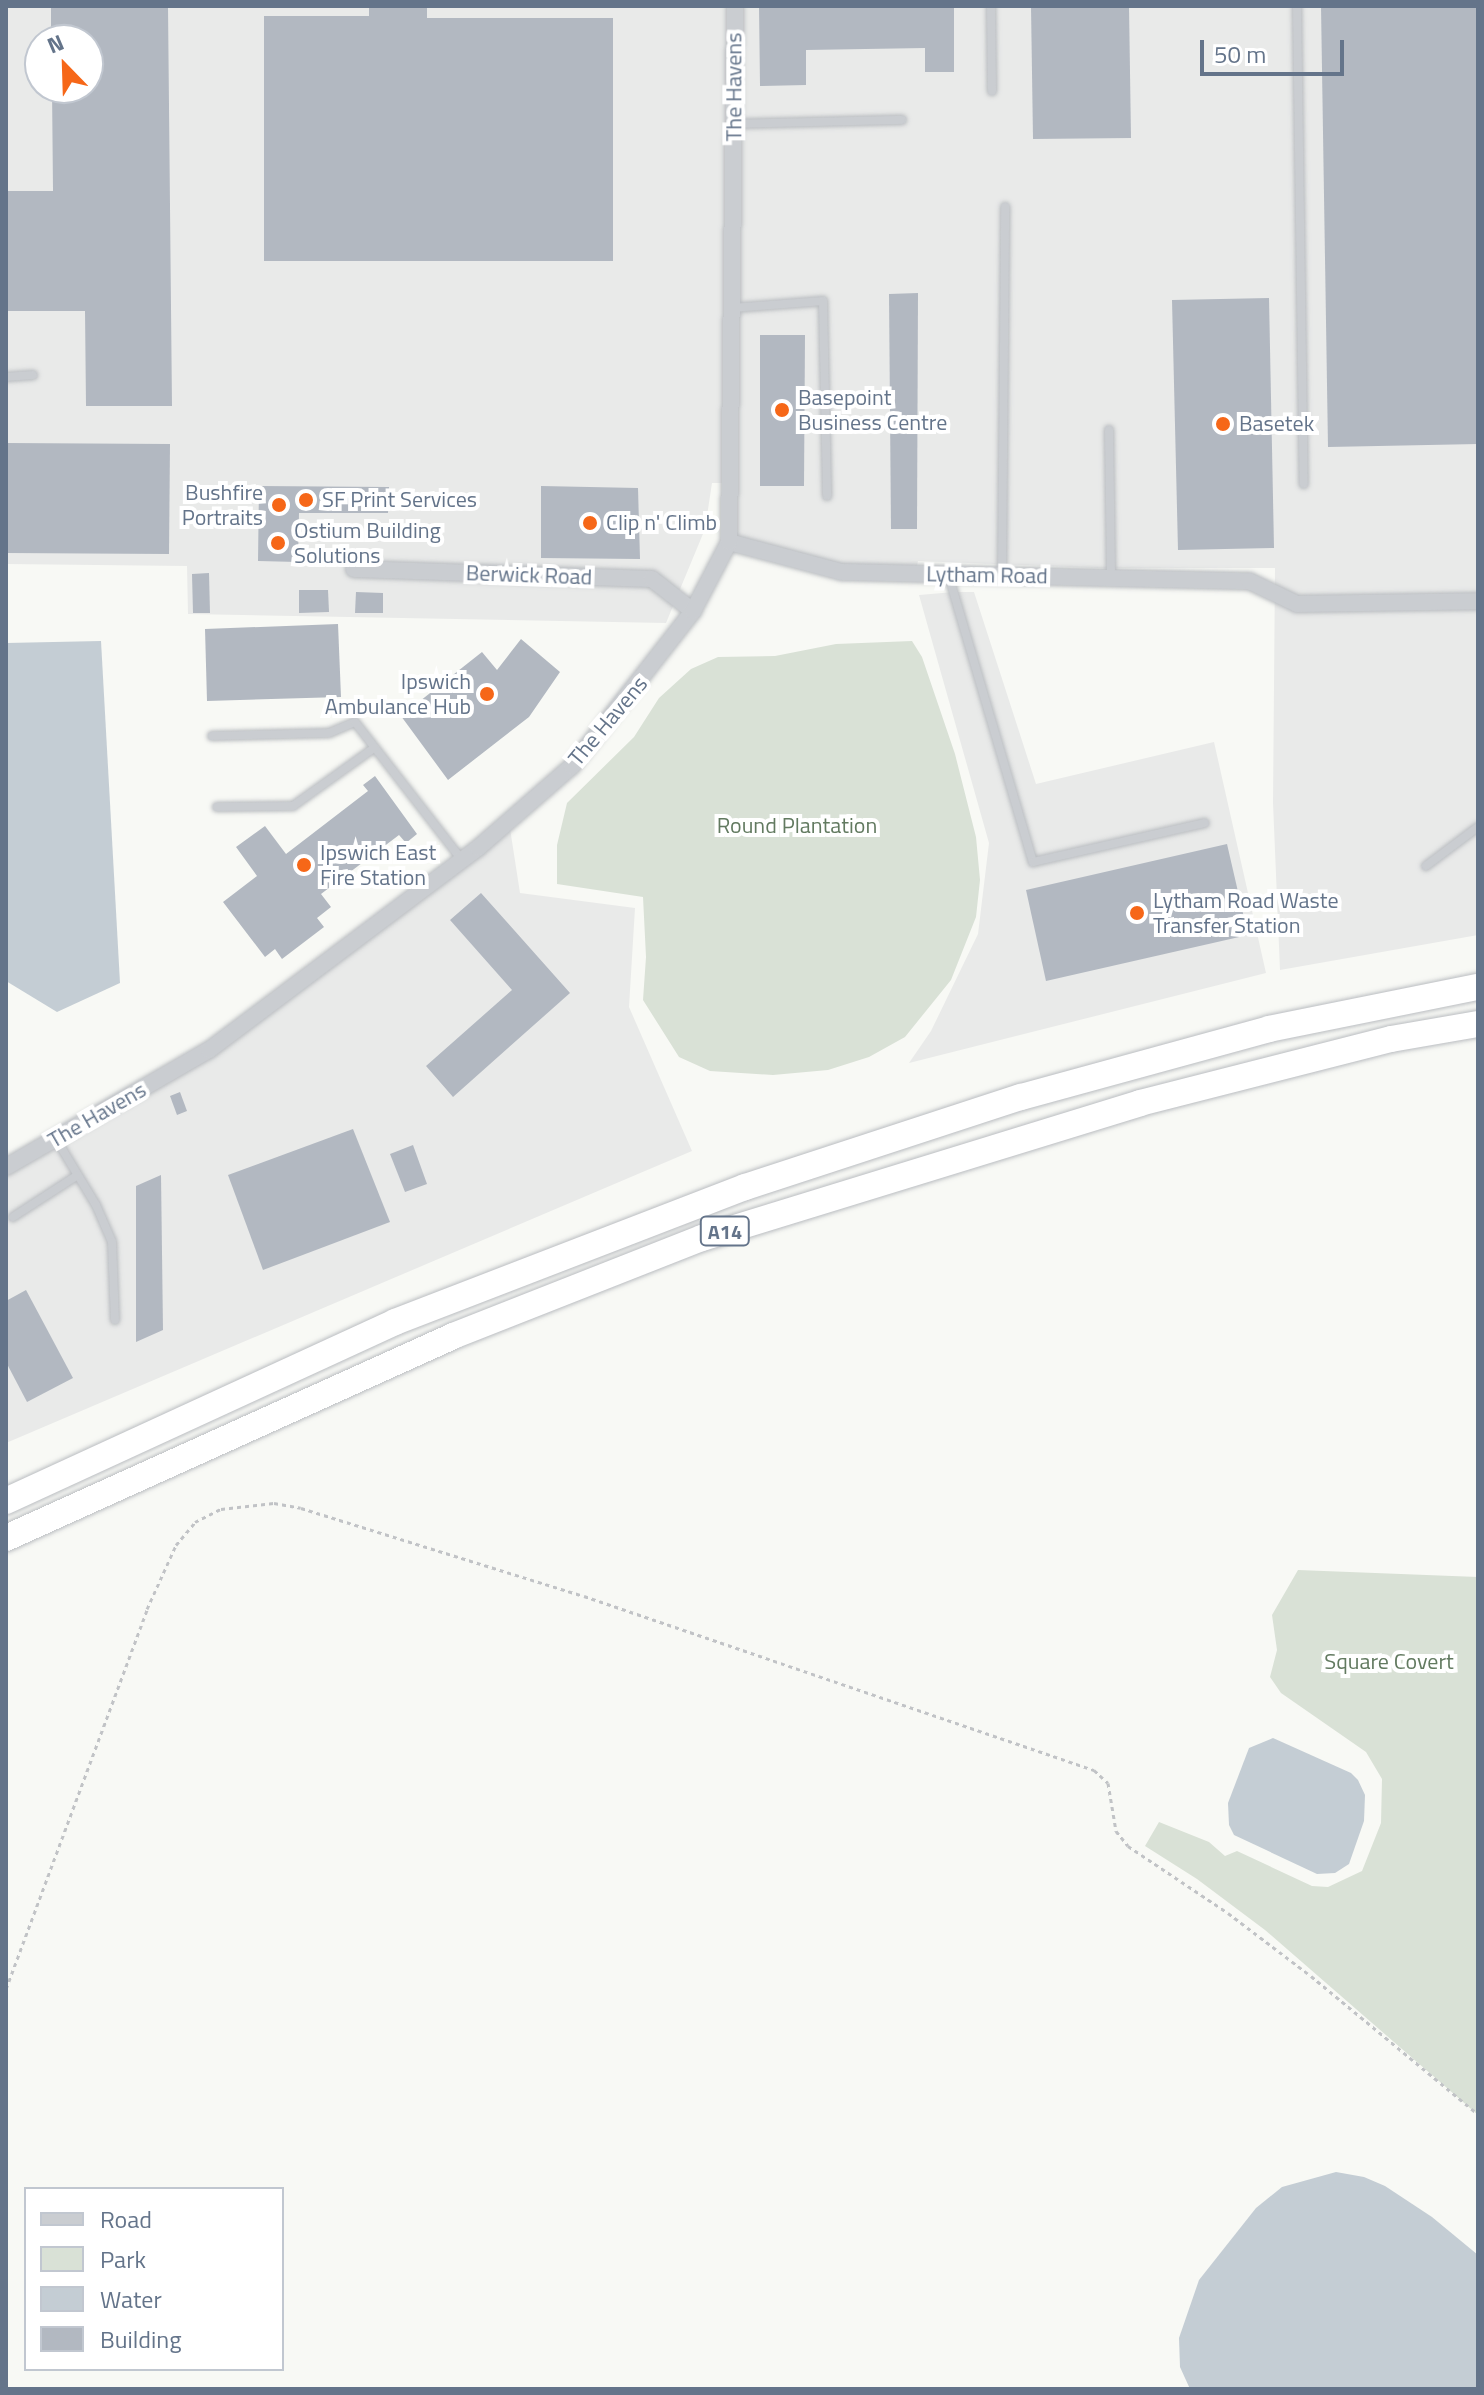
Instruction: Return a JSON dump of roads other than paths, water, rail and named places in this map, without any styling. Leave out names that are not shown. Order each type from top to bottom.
[{"type":"highway","name":"A14","points":[[6,1501],[395,1322],[745,1187],[1050,1089],[1269,1029],[1478,987]]},
{"type":"highway","name":"A14","points":[[6,1538],[453,1336],[702,1238],[1140,1103],[1391,1039],[1478,1024]]},
{"type":"highway","name":"A14","points":[[6,1482],[88,1462]]},
{"type":"street","name":"The Havens","points":[[6,1167],[209,1050],[462,861],[572,766],[693,611],[729,542],[735,6]]},
{"type":"street","name":"Lytham Road","points":[[729,542],[842,572],[949,577],[1002,574],[1249,581],[1297,604],[1478,601]]},
{"type":"street","name":"Berwick Road","points":[[354,569],[652,579],[693,611]]},
{"type":"lane","points":[[991,6],[992,91]]},
{"type":"lane","points":[[1297,6],[1304,484]]},
{"type":"lane","points":[[734,124],[902,120]]},
{"type":"lane","points":[[1002,574],[1005,207]]},
{"type":"lane","points":[[733,308],[823,301],[827,496]]},
{"type":"lane","points":[[6,377],[33,375]]},
{"type":"lane","points":[[1109,430],[1111,578]]},
{"type":"lane","points":[[949,577],[1033,862],[1205,823]]},
{"type":"lane","points":[[212,736],[329,733],[355,722],[462,861]]},
{"type":"lane","points":[[217,807],[293,806],[374,748]]},
{"type":"lane","points":[[1426,866],[1478,827]]},
{"type":"lane","points":[[56,1139],[112,1242],[115,1320]]},
{"type":"lane","points":[[13,1217],[78,1175]]},
{"type":"water","points":[[101,641],[120,983],[57,1012],[6,981],[6,643]]},
{"type":"water","points":[[1273,1738],[1351,1773],[1365,1795],[1364,1821],[1349,1864],[1335,1873],[1317,1874],[1234,1835],[1229,1825],[1228,1803],[1249,1748]]},
{"type":"water","points":[[1336,2172],[1364,2177],[1385,2186],[1432,2217],[1478,2255],[1478,2389],[1190,2389],[1180,2367],[1179,2338],[1199,2280],[1256,2208],[1282,2187]]},
{"type":"place","name":"Basepoint Business Centre","points":[[782,410]]},
{"type":"place","name":"Basetek","points":[[1223,424]]},
{"type":"place","name":"SF Print Services","points":[[306,500]]},
{"type":"place","name":"Bushfire Portraits","points":[[279,505]]},
{"type":"place","name":"Clip n' Climb","points":[[590,523]]},
{"type":"place","name":"Ostium Building Solutions","points":[[278,543]]},
{"type":"place","name":"Ipswich Ambulance Hub","points":[[487,694]]},
{"type":"place","name":"Ipswich East Fire Station","points":[[304,865]]},
{"type":"place","name":"Lytham Road Waste Transfer Station","points":[[1137,913]]},
{"type":"park label","name":"Round Plantation","points":[[797,826]]},
{"type":"park label","name":"Square Covert","points":[[1389,1662]]}]
